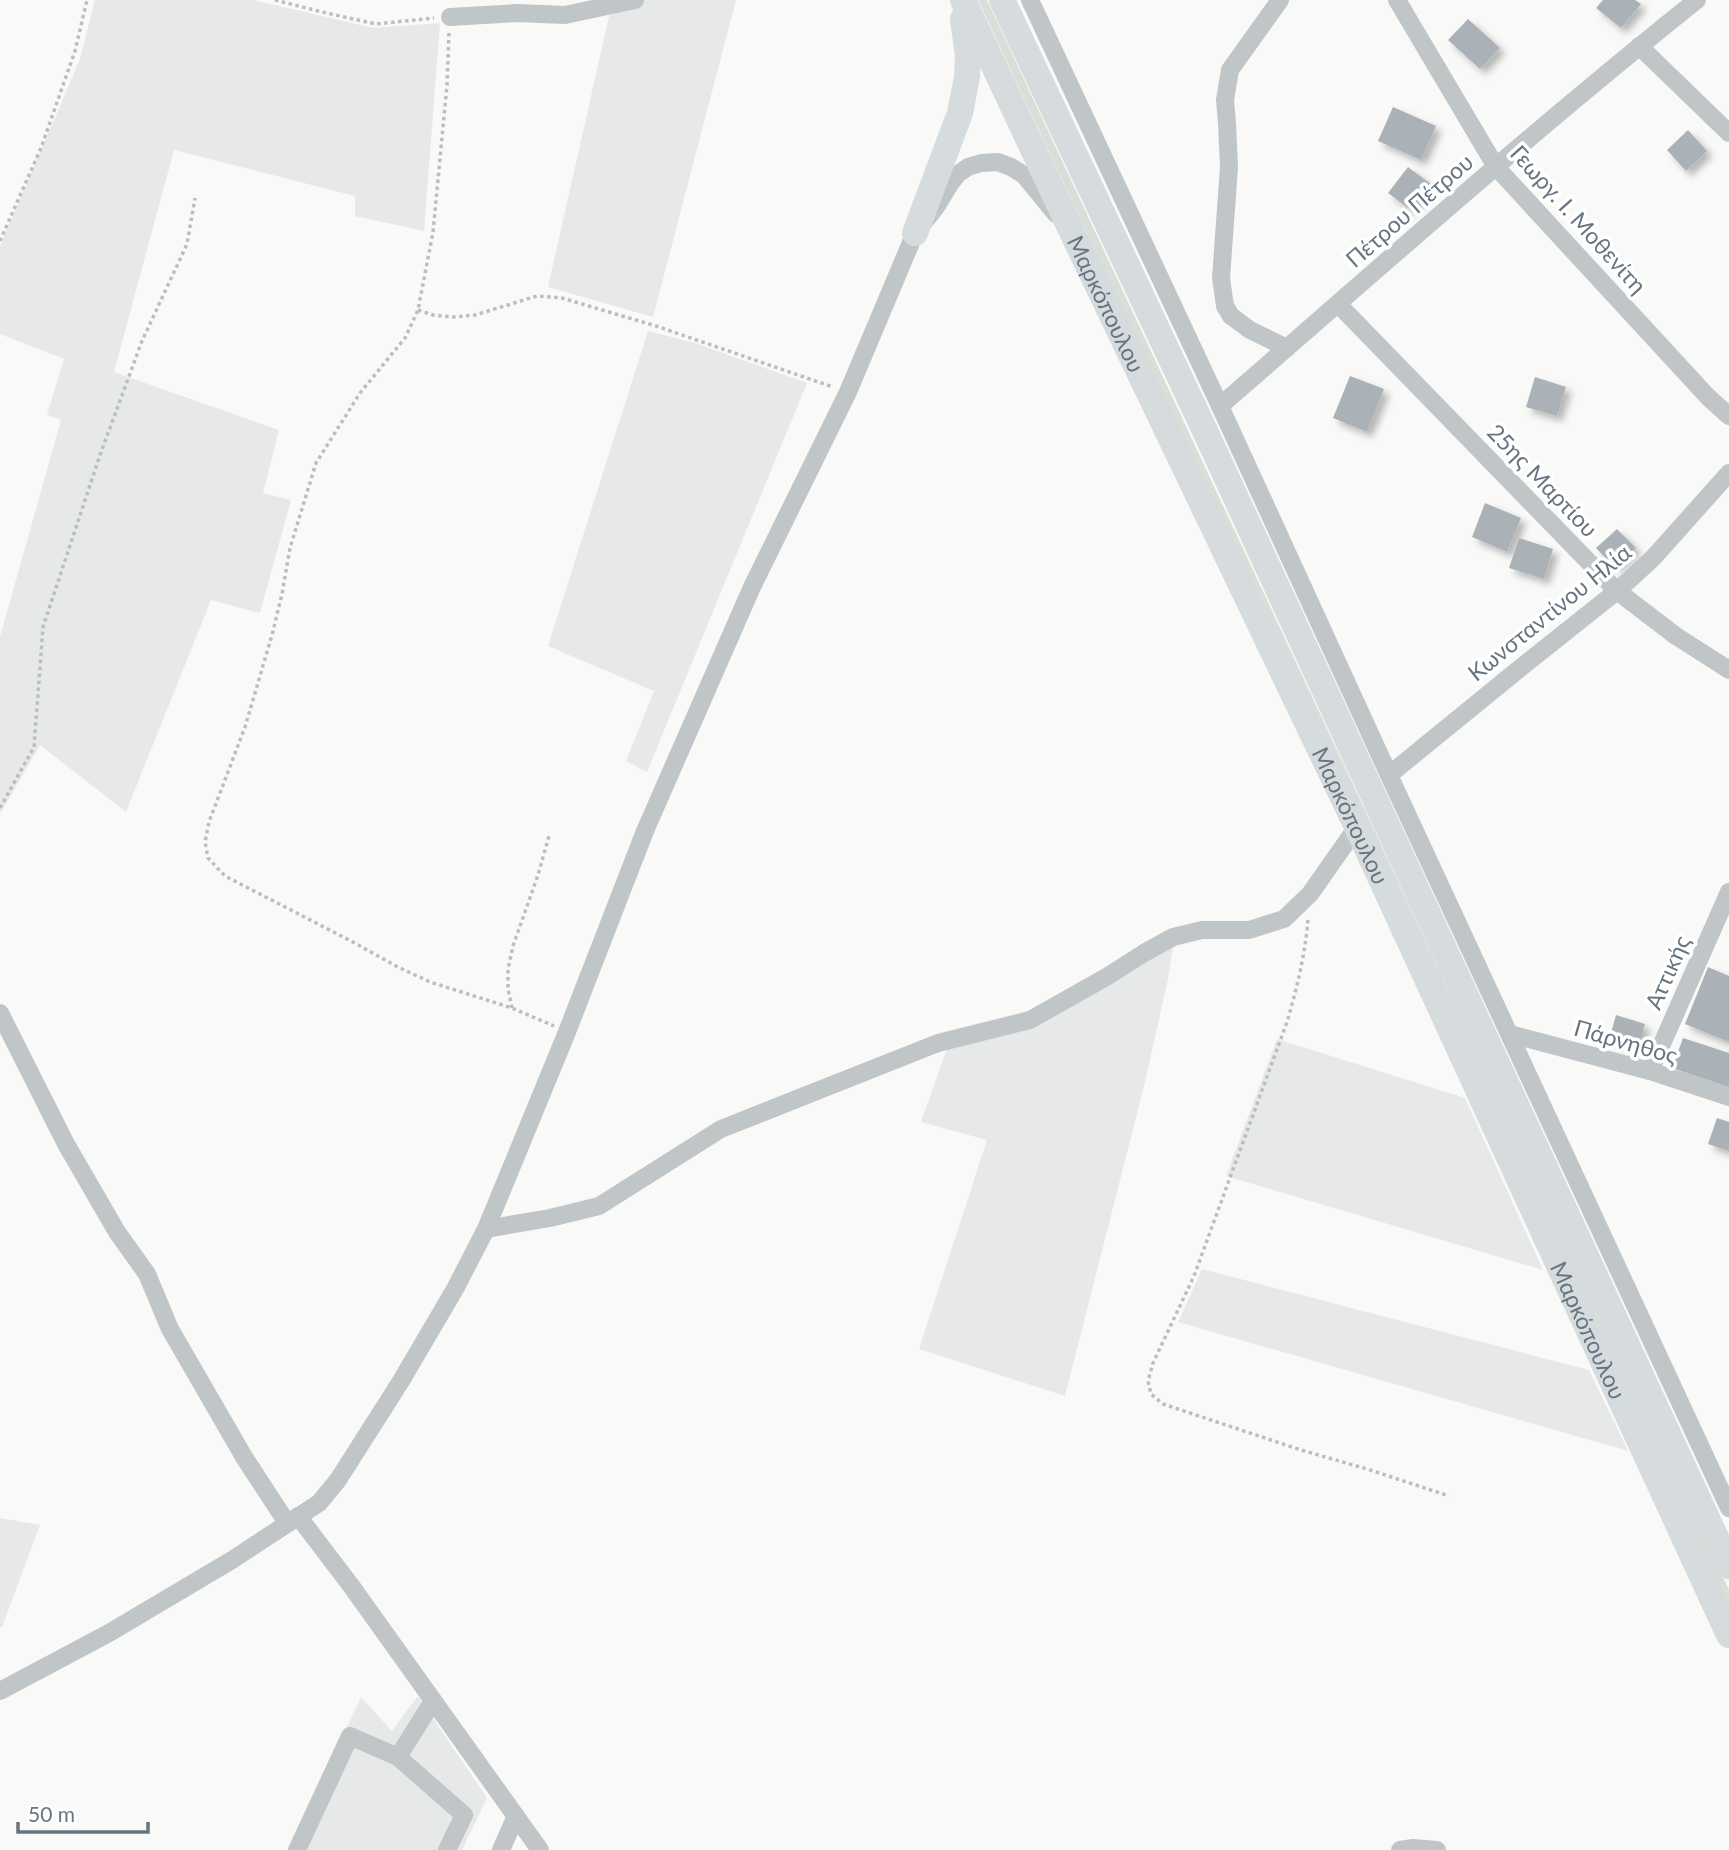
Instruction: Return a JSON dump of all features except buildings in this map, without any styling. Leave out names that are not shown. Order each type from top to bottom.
[{"type":"highway","name":"Μαρκόπουλου","points":[[961,0],[1357,827],[1729,1635]]},
{"type":"highway","points":[[915,233],[960,113],[965,89],[968,56],[961,0]]},
{"type":"highway","name":"Μαρκόπουλου","points":[[1002,0],[1212,445],[1729,1566]]},
{"type":"street","points":[[450,17],[517,13],[565,15],[635,0]]},
{"type":"street","points":[[1030,0],[1729,1506]]},
{"type":"street","points":[[1280,0],[1230,70],[1224,100],[1229,167],[1221,278],[1224,306],[1231,316],[1250,330],[1287,348]]},
{"type":"street","name":"Γεωργ. Ι. Μοθενίτη","points":[[1397,0],[1496,167],[1729,416]]},
{"type":"street","name":"Πέτρου Πέτρου","points":[[1220,406],[1496,167],[1697,0]]},
{"type":"street","points":[[1639,46],[1729,133]]},
{"type":"street","points":[[0,1691],[120,1627],[232,1560],[319,1503],[338,1480],[401,1381],[486,1229],[567,1032],[645,831],[741,613],[848,392],[915,233],[958,174],[981,163],[998,162],[1024,175],[1072,232]]},
{"type":"street","name":"25ης Μαρτίου","points":[[1338,304],[1617,591],[1675,636],[1729,670]]},
{"type":"street","name":"Κωνσταντίνου Ηλία","points":[[1389,775],[1617,591],[1653,558],[1729,473]]},
{"type":"street","points":[[486,1229],[599,1206],[721,1129],[938,1043],[1030,1020],[1173,937],[1202,929],[1249,930],[1284,919],[1310,894],[1357,827]]},
{"type":"street","name":"Αττικής","points":[[1650,1072],[1729,892]]},
{"type":"street","points":[[0,1013],[66,1144],[117,1232],[146,1274],[170,1329],[244,1457],[352,1587],[540,1850]]},
{"type":"street","name":"Πάρνηθος","points":[[1510,1034],[1650,1072],[1729,1097]]},
{"type":"street","points":[[398,1757],[433,1701]]},
{"type":"street","points":[[297,1850],[350,1736],[398,1757],[464,1815],[447,1850]]},
{"type":"street","points":[[500,1850],[516,1816]]},
{"type":"street","points":[[1400,1850],[1437,1850]]},
{"type":"path","points":[[0,241],[41,148],[75,51],[87,0]]},
{"type":"path","points":[[275,0],[376,23],[450,17],[447,85],[433,232],[418,310],[405,338],[360,393],[316,463],[290,548],[272,635],[245,727],[209,822],[205,842],[208,858],[225,876],[396,967],[430,982],[512,1008],[567,1032]]},
{"type":"path","points":[[0,808],[34,747],[43,627],[100,455],[142,341],[187,244],[195,198]]},
{"type":"path","points":[[418,310],[454,317],[475,315],[537,296],[562,298],[656,326],[848,392]]},
{"type":"path","points":[[512,1008],[508,968],[549,836]]},
{"type":"path","points":[[1310,894],[1306,942],[1298,985],[1287,1022],[1198,1266],[1153,1363],[1148,1381],[1151,1394],[1163,1404],[1449,1496]]},
{"type":"shaded area","points":[[95,0],[254,0],[373,28],[440,23],[424,231],[355,216],[355,196],[174,150],[114,372],[279,430],[263,493],[291,500],[260,613],[211,600],[126,812],[40,745],[0,814],[0,637],[61,420],[47,415],[64,359],[0,334],[0,246],[80,59]]},
{"type":"shaded area","points":[[645,0],[736,0],[653,317],[548,287],[610,12]]},
{"type":"shaded area","points":[[978,0],[987,0],[1729,1590],[1729,1605]]},
{"type":"shaded area","points":[[648,331],[695,343],[807,383],[647,772],[626,761],[654,691],[548,646]]},
{"type":"shaded area","points":[[1174,941],[1144,1086],[1065,1396],[919,1349],[987,1140],[921,1122],[947,1049],[1032,1023]]},
{"type":"shaded area","points":[[1277,1039],[1465,1098],[1543,1270],[1226,1176]]},
{"type":"shaded area","points":[[1202,1269],[1589,1370],[1628,1451],[1178,1322]]},
{"type":"shaded area","points":[[0,1518],[40,1525],[2,1627],[0,1627]]},
{"type":"shaded area","points":[[418,1696],[487,1798],[462,1850],[290,1850],[361,1697],[392,1731]]}]
